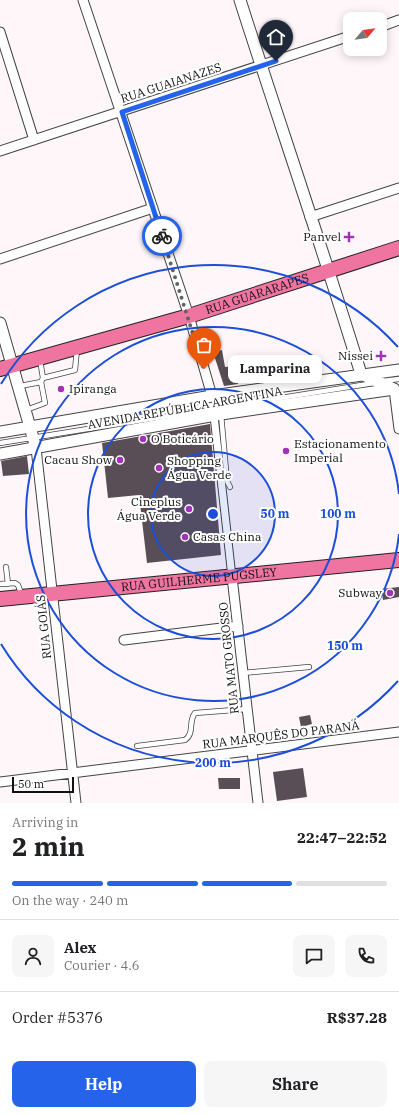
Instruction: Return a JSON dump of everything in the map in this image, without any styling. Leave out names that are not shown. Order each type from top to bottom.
[{"type":"main road","name":"RUA GUARARAPES","points":[[0,369],[189,316],[399,248]]},
{"type":"main road","name":"RUA GUILHERME PUGSLEY","points":[[0,599],[399,560]]},
{"type":"street","points":[[83,0],[122,112],[189,316],[212,396]]},
{"type":"street","points":[[240,0],[310,217],[330,270],[361,374],[378,382],[398,386],[399,429]]},
{"type":"street","points":[[387,24],[399,20]]},
{"type":"street","points":[[0,32],[34,140]]},
{"type":"street","name":"RUA GUAIANAZES","points":[[0,151],[343,38]]},
{"type":"street","points":[[310,217],[399,188]]},
{"type":"street","points":[[0,259],[153,208]]},
{"type":"street","points":[[0,323],[20,386],[35,443]]},
{"type":"street","name":"AVENIDA REPÚBLICA ARGENTINA","points":[[0,432],[212,396],[361,374],[399,370]]},
{"type":"street","name":"AVENIDA REPÚBLICA ARGENTINA","points":[[0,454],[35,443],[398,386]]},
{"type":"street","name":"RUA MATO GROSSO","points":[[218,415],[232,576],[258,803]]},
{"type":"street","name":"RUA GOIÁS","points":[[35,443],[76,803]]},
{"type":"street","points":[[124,640],[238,626]]},
{"type":"street","name":"RUA MARQUÊS DO PARANÁ","points":[[0,782],[399,732]]},
{"type":"lane","points":[[20,386],[75,370],[78,347]]},
{"type":"lane","points":[[26,410],[45,403],[39,358]]},
{"type":"lane","points":[[0,444],[35,443],[378,382]]},
{"type":"lane","points":[[218,415],[227,481],[230,487]]},
{"type":"lane","points":[[6,567],[8,584]]},
{"type":"lane","points":[[0,584],[18,585],[23,597]]},
{"type":"lane","points":[[243,673],[309,667]]},
{"type":"lane","points":[[137,746],[185,740],[191,732],[192,716],[195,713],[247,709]]},
{"type":"building","points":[[222,350],[225,367],[235,366],[238,384],[224,386],[213,352]]},
{"type":"building","name":"Shopping Água Verde","points":[[210,424],[221,555],[147,563],[139,495],[108,498],[102,443]]},
{"type":"building","points":[[27,456],[29,474],[3,476],[1,461]]},
{"type":"building","name":"Subway","points":[[399,587],[399,597],[383,600],[381,589]]},
{"type":"building","points":[[310,715],[312,724],[301,727],[299,717]]},
{"type":"building","points":[[303,768],[307,797],[277,801],[273,772]]},
{"type":"building","points":[[218,778],[240,778],[240,789],[219,789]]},
{"type":"way so far","points":[[162,236],[189,316],[204,369]]},
{"type":"place","name":"Panvel","points":[[349,237]]},
{"type":"place","name":"Nissei","points":[[381,356]]},
{"type":"place","name":"Lamparina","points":[[204,369]]},
{"type":"place","name":"Ipiranga","points":[[61,389]]},
{"type":"place","name":"O Boticário","points":[[143,439]]},
{"type":"place","name":"Estacionamento Imperial","points":[[286,451]]},
{"type":"place","name":"Cacau Show","points":[[120,460]]},
{"type":"place","name":"Shopping Água Verde","points":[[159,468]]},
{"type":"place","name":"Cineplus Água Verde","points":[[189,509]]},
{"type":"place","name":"Casas China","points":[[185,537]]},
{"type":"place","name":"Subway","points":[[390,593]]},
{"type":"route","points":[[162,236],[122,112],[276,61]]}]
